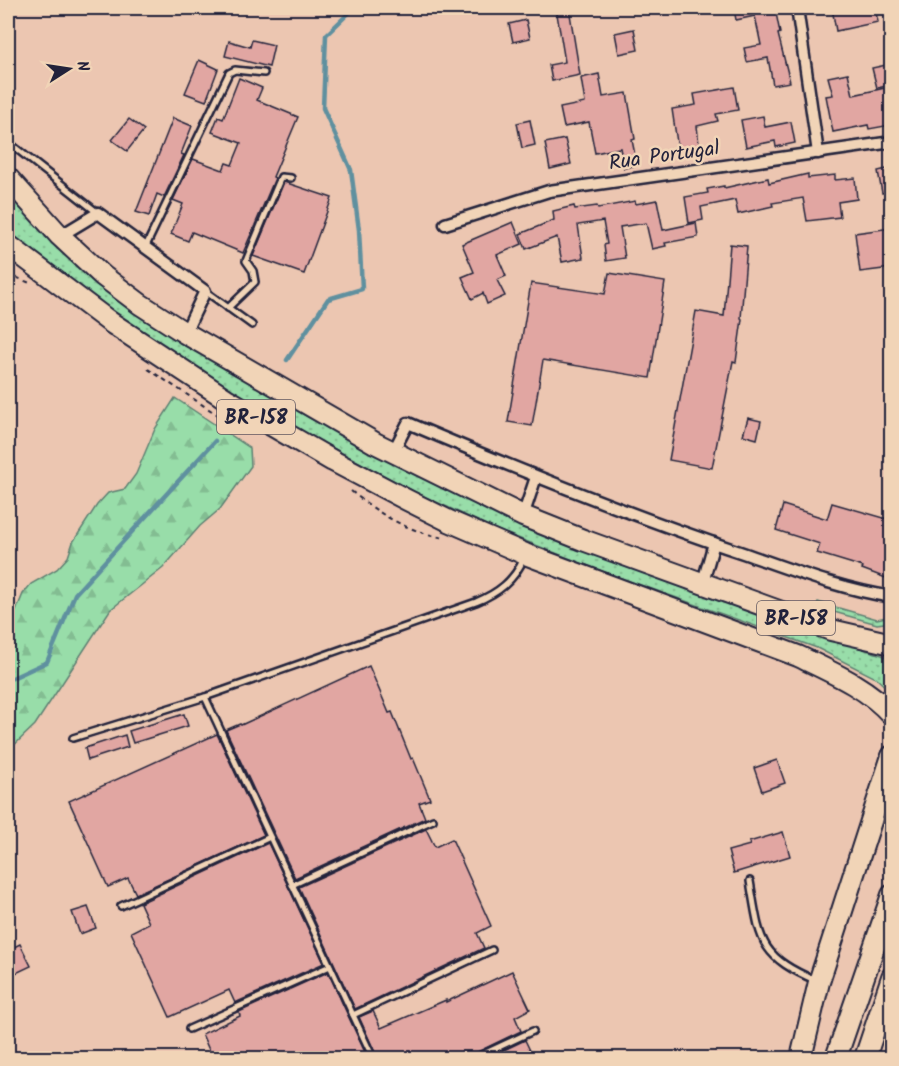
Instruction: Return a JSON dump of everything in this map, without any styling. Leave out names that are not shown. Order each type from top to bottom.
[{"type":"highway","name":"BR-158","points":[[8,178],[60,236],[103,276],[140,304],[185,333],[393,452],[523,516],[702,585],[831,630],[891,644]]},
{"type":"highway","name":"BR-158","points":[[8,245],[110,322],[228,400],[333,461],[428,511],[525,554],[798,656],[841,676],[881,704],[891,715]]},
{"type":"highway","points":[[801,1059],[819,982],[891,756]]},
{"type":"highway","points":[[836,1059],[891,896]]},
{"type":"highway","points":[[865,1059],[891,977]]},
{"type":"street","points":[[796,8],[818,153]]},
{"type":"street","name":"Rua Portugal","points":[[445,224],[549,192],[891,142]]},
{"type":"street","points":[[60,236],[98,213],[205,291],[185,333]]},
{"type":"street","points":[[393,452],[408,423],[536,477],[714,543],[858,592],[891,597]]},
{"type":"street","points":[[523,516],[536,477]]},
{"type":"street","points":[[702,585],[714,543]]},
{"type":"lane","points":[[145,248],[229,73],[235,70],[264,73]]},
{"type":"lane","points":[[8,142],[98,213]]},
{"type":"lane","points":[[228,308],[255,282],[254,271],[246,261],[281,177],[291,178]]},
{"type":"lane","points":[[205,291],[252,325]]},
{"type":"lane","points":[[73,738],[205,698],[494,595],[518,571],[525,554]]},
{"type":"lane","points":[[205,698],[373,1059]]},
{"type":"lane","points":[[292,885],[433,820]]},
{"type":"lane","points":[[121,906],[270,837]]},
{"type":"lane","points":[[750,881],[758,928],[768,950],[778,961],[819,982]]},
{"type":"lane","points":[[353,1015],[492,950]]},
{"type":"lane","points":[[189,1029],[330,966]]},
{"type":"lane","points":[[475,1059],[533,1031]]},
{"type":"green space","points":[[8,190],[205,355],[308,417],[382,457],[820,635],[891,658],[890,691],[876,678],[817,648],[596,569],[495,529],[417,493],[299,430],[199,370],[79,289],[8,234]]},
{"type":"green space","points":[[175,398],[250,448],[251,466],[220,509],[200,526],[163,568],[110,610],[35,725],[8,751],[8,617],[16,611],[23,594],[31,584],[57,569],[68,557],[73,542],[97,505],[108,493],[125,489],[136,474],[155,429]]},
{"type":"green space","points":[[818,602],[877,619],[891,616],[891,622],[877,624],[816,607]]},
{"type":"building","points":[[556,8],[569,8],[580,75],[552,81],[549,65],[565,62]]},
{"type":"building","points":[[734,8],[775,8],[780,33],[778,34],[790,82],[773,85],[768,58],[747,62],[744,48],[761,45],[755,16],[736,20]]},
{"type":"building","points":[[832,8],[875,8],[878,22],[836,31]]},
{"type":"building","points":[[526,20],[530,38],[513,42],[509,24]]},
{"type":"building","points":[[634,29],[638,50],[619,54],[615,33]]},
{"type":"building","points":[[252,40],[274,45],[269,67],[225,56],[229,41],[250,47]]},
{"type":"building","points":[[199,60],[218,69],[206,101],[185,93]]},
{"type":"building","points":[[891,64],[891,85],[877,88],[872,68]]},
{"type":"building","points":[[848,73],[853,95],[885,88],[891,125],[869,129],[868,125],[833,132],[826,96],[833,95],[828,77]]},
{"type":"building","points":[[599,74],[603,97],[627,93],[637,165],[624,168],[620,148],[595,153],[589,122],[564,127],[560,108],[585,103],[581,78]]},
{"type":"building","points":[[239,78],[262,88],[257,100],[298,117],[243,253],[192,232],[188,241],[171,234],[183,204],[173,200],[193,159],[223,170],[226,163],[232,165],[241,143],[212,132],[218,117],[223,119]]},
{"type":"building","points":[[734,87],[738,110],[716,114],[718,121],[697,126],[700,153],[679,156],[672,109],[696,105],[694,94]]},
{"type":"building","points":[[763,116],[765,127],[791,122],[795,143],[776,147],[775,141],[746,147],[741,120]]},
{"type":"building","points":[[173,118],[192,126],[181,154],[184,155],[164,197],[157,194],[149,216],[136,212]]},
{"type":"building","points":[[129,119],[144,130],[127,151],[112,140]]},
{"type":"building","points":[[530,120],[535,145],[522,148],[517,123]]},
{"type":"building","points":[[565,139],[571,164],[550,169],[545,143]]},
{"type":"building","points":[[891,168],[891,191],[882,193],[878,171]]},
{"type":"building","points":[[808,174],[808,178],[835,175],[835,180],[855,178],[857,199],[838,202],[840,217],[807,221],[803,198],[772,203],[773,206],[738,214],[735,200],[701,207],[703,220],[689,223],[685,197],[708,193],[707,189],[724,186],[724,188],[768,178],[769,183]]},
{"type":"building","points":[[284,182],[332,198],[304,274],[253,256]]},
{"type":"building","points":[[657,200],[663,230],[696,223],[698,237],[665,243],[666,246],[652,249],[646,223],[620,227],[625,258],[606,261],[604,245],[607,244],[603,221],[578,225],[583,258],[562,262],[557,237],[526,249],[520,234],[554,220],[553,211],[574,206],[575,209],[597,206],[598,208],[635,201],[636,204]]},
{"type":"building","points":[[513,222],[522,244],[497,255],[506,276],[497,280],[505,296],[487,304],[483,293],[472,299],[462,277],[474,272],[462,244]]},
{"type":"building","points":[[891,228],[891,268],[860,272],[855,233]]},
{"type":"building","points":[[730,244],[747,246],[742,319],[736,362],[733,361],[712,468],[669,460],[696,311],[724,316]]},
{"type":"building","points":[[609,273],[665,282],[650,378],[543,360],[532,426],[508,422],[531,283],[605,294]]},
{"type":"building","points":[[748,418],[761,421],[757,439],[743,435]]},
{"type":"building","points":[[832,503],[891,520],[891,580],[862,569],[863,567],[817,553],[820,544],[776,530],[783,505],[827,519]]},
{"type":"building","points":[[369,666],[430,799],[419,803],[425,818],[295,878],[226,730]]},
{"type":"building","points":[[184,714],[188,726],[133,743],[129,731]]},
{"type":"building","points":[[217,734],[264,835],[136,894],[128,878],[108,887],[69,801]]},
{"type":"building","points":[[125,735],[128,747],[88,760],[85,748]]},
{"type":"building","points":[[777,760],[785,783],[762,791],[754,768]]},
{"type":"building","points":[[426,829],[435,847],[452,839],[491,926],[477,933],[484,948],[355,1009],[299,887]]},
{"type":"building","points":[[783,832],[790,856],[734,873],[728,851]]},
{"type":"building","points":[[268,843],[324,963],[235,1003],[229,990],[170,1017],[131,932],[149,923],[140,903]]},
{"type":"building","points":[[88,907],[96,928],[80,934],[72,912]]},
{"type":"building","points":[[20,944],[31,966],[14,974],[8,960],[8,950]]},
{"type":"building","points":[[512,971],[530,1009],[515,1017],[521,1031],[473,1054],[470,1059],[378,1059],[359,1017],[373,1011],[381,1028],[446,1000],[446,1002]]},
{"type":"building","points":[[328,972],[368,1059],[213,1059],[202,1034],[240,1016],[239,1012]]},
{"type":"building","points":[[525,1040],[534,1059],[485,1059]]},
{"type":"waterway","points":[[287,360],[328,299],[362,289],[359,230],[351,170],[323,108],[326,35],[354,8]]},
{"type":"waterway","points":[[8,680],[47,662],[75,594],[215,441]]}]
